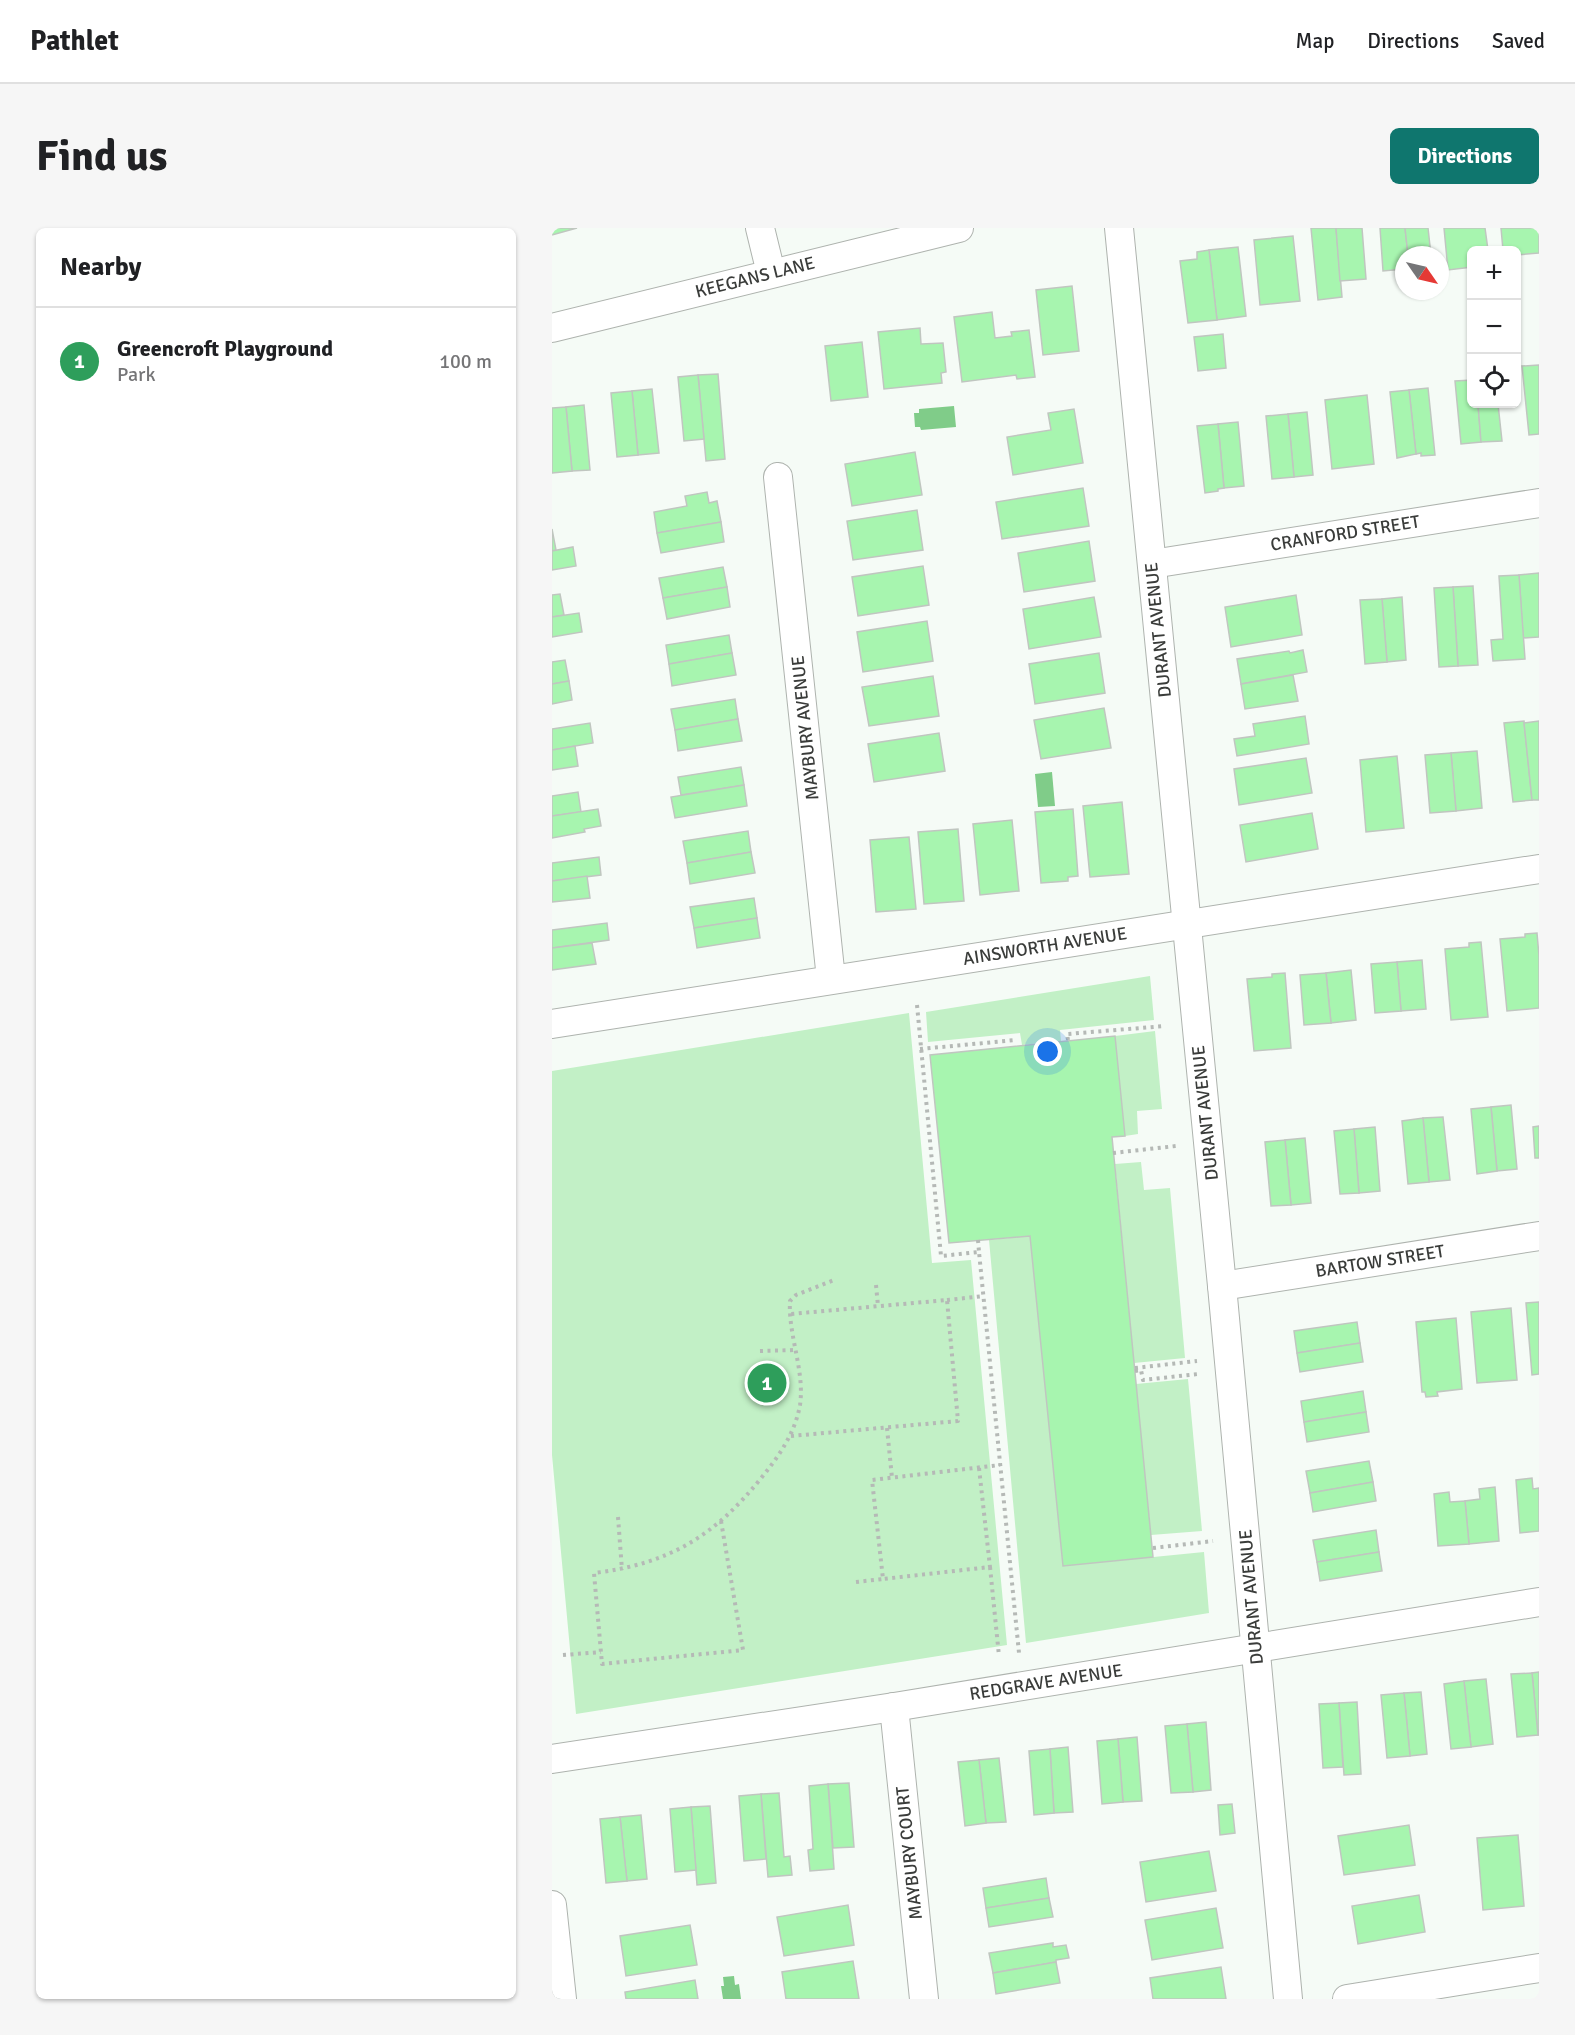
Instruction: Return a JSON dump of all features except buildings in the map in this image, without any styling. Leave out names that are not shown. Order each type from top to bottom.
[{"type":"street","points":[[760,228],[771,273]]},
{"type":"street","name":"KEEGANS LANE","points":[[552,328],[959,228]]},
{"type":"street","name":"DURANT AVENUE","points":[[1119,228],[1222,1286],[1288,1999]]},
{"type":"street","name":"MAYBURY AVENUE","points":[[778,477],[831,979]]},
{"type":"street","name":"CRANFORD STREET","points":[[1152,564],[1539,503]]},
{"type":"street","name":"AINSWORTH AVENUE","points":[[552,1024],[1539,868]]},
{"type":"street","name":"BARTOW STREET","points":[[1222,1286],[1539,1236]]},
{"type":"street","name":"REDGRAVE AVENUE","points":[[552,1759],[894,1707],[1539,1602]]},
{"type":"street","name":"MAYBURY COURT","points":[[894,1707],[924,1999]]},
{"type":"street","points":[[552,1905],[561,1999]]},
{"type":"street","points":[[1347,1999],[1539,1968]]},
{"type":"path","points":[[917,1005],[941,1256],[979,1251]]},
{"type":"path","points":[[1068,1040],[1067,1034],[1165,1026]]},
{"type":"path","points":[[921,1048],[1016,1040]]},
{"type":"path","points":[[961,1045],[962,1051]]},
{"type":"path","points":[[1113,1152],[1176,1146]]},
{"type":"path","points":[[978,1240],[1019,1653]]},
{"type":"path","points":[[721,1521],[743,1650],[602,1664],[594,1573],[622,1570],[656,1560],[681,1548],[732,1513],[774,1463],[790,1436],[800,1403],[790,1305],[792,1298],[834,1280]]},
{"type":"path","points":[[876,1285],[879,1306]]},
{"type":"path","points":[[791,1314],[984,1296]]},
{"type":"path","points":[[790,1436],[958,1421],[947,1300]]},
{"type":"path","points":[[760,1351],[796,1350]]},
{"type":"path","points":[[1197,1361],[1135,1369],[1142,1370],[1143,1380],[1198,1374]]},
{"type":"path","points":[[887,1428],[892,1478]]},
{"type":"path","points":[[883,1579],[872,1480],[1000,1465]]},
{"type":"path","points":[[979,1468],[999,1656]]},
{"type":"path","points":[[618,1517],[622,1570]]},
{"type":"path","points":[[1153,1548],[1214,1541]]},
{"type":"path","points":[[856,1582],[990,1567]]},
{"type":"path","points":[[563,1655],[601,1652]]},
{"type":"shaded area","points":[[954,406],[956,427],[921,430],[920,427],[915,427],[914,413],[919,413],[919,409]]},
{"type":"shaded area","points":[[1052,772],[1055,806],[1038,807],[1035,774]]},
{"type":"shaded area","points":[[1150,976],[1154,1020],[1060,1030],[1061,1041],[1022,1045],[1020,1033],[928,1042],[926,1012]]},
{"type":"shaded area","points":[[909,1013],[932,1263],[971,1260],[1007,1645],[576,1714],[552,1455],[552,1071]]},
{"type":"shaded area","points":[[1155,1031],[1162,1109],[1137,1111],[1138,1134],[1125,1136],[1115,1036]]},
{"type":"shaded area","points":[[1141,1162],[1144,1190],[1170,1188],[1185,1358],[1134,1363],[1115,1164]]},
{"type":"shaded area","points":[[1030,1236],[1063,1566],[1204,1552],[1209,1613],[1026,1643],[989,1240]]},
{"type":"shaded area","points":[[1188,1379],[1202,1531],[1151,1535],[1136,1384]]},
{"type":"shaded area","points":[[734,1976],[735,1985],[739,1984],[741,1999],[723,1999],[721,1986],[724,1986],[723,1977]]},
{"type":"place","name":"Greencroft Playground","points":[[767,1383]]}]
